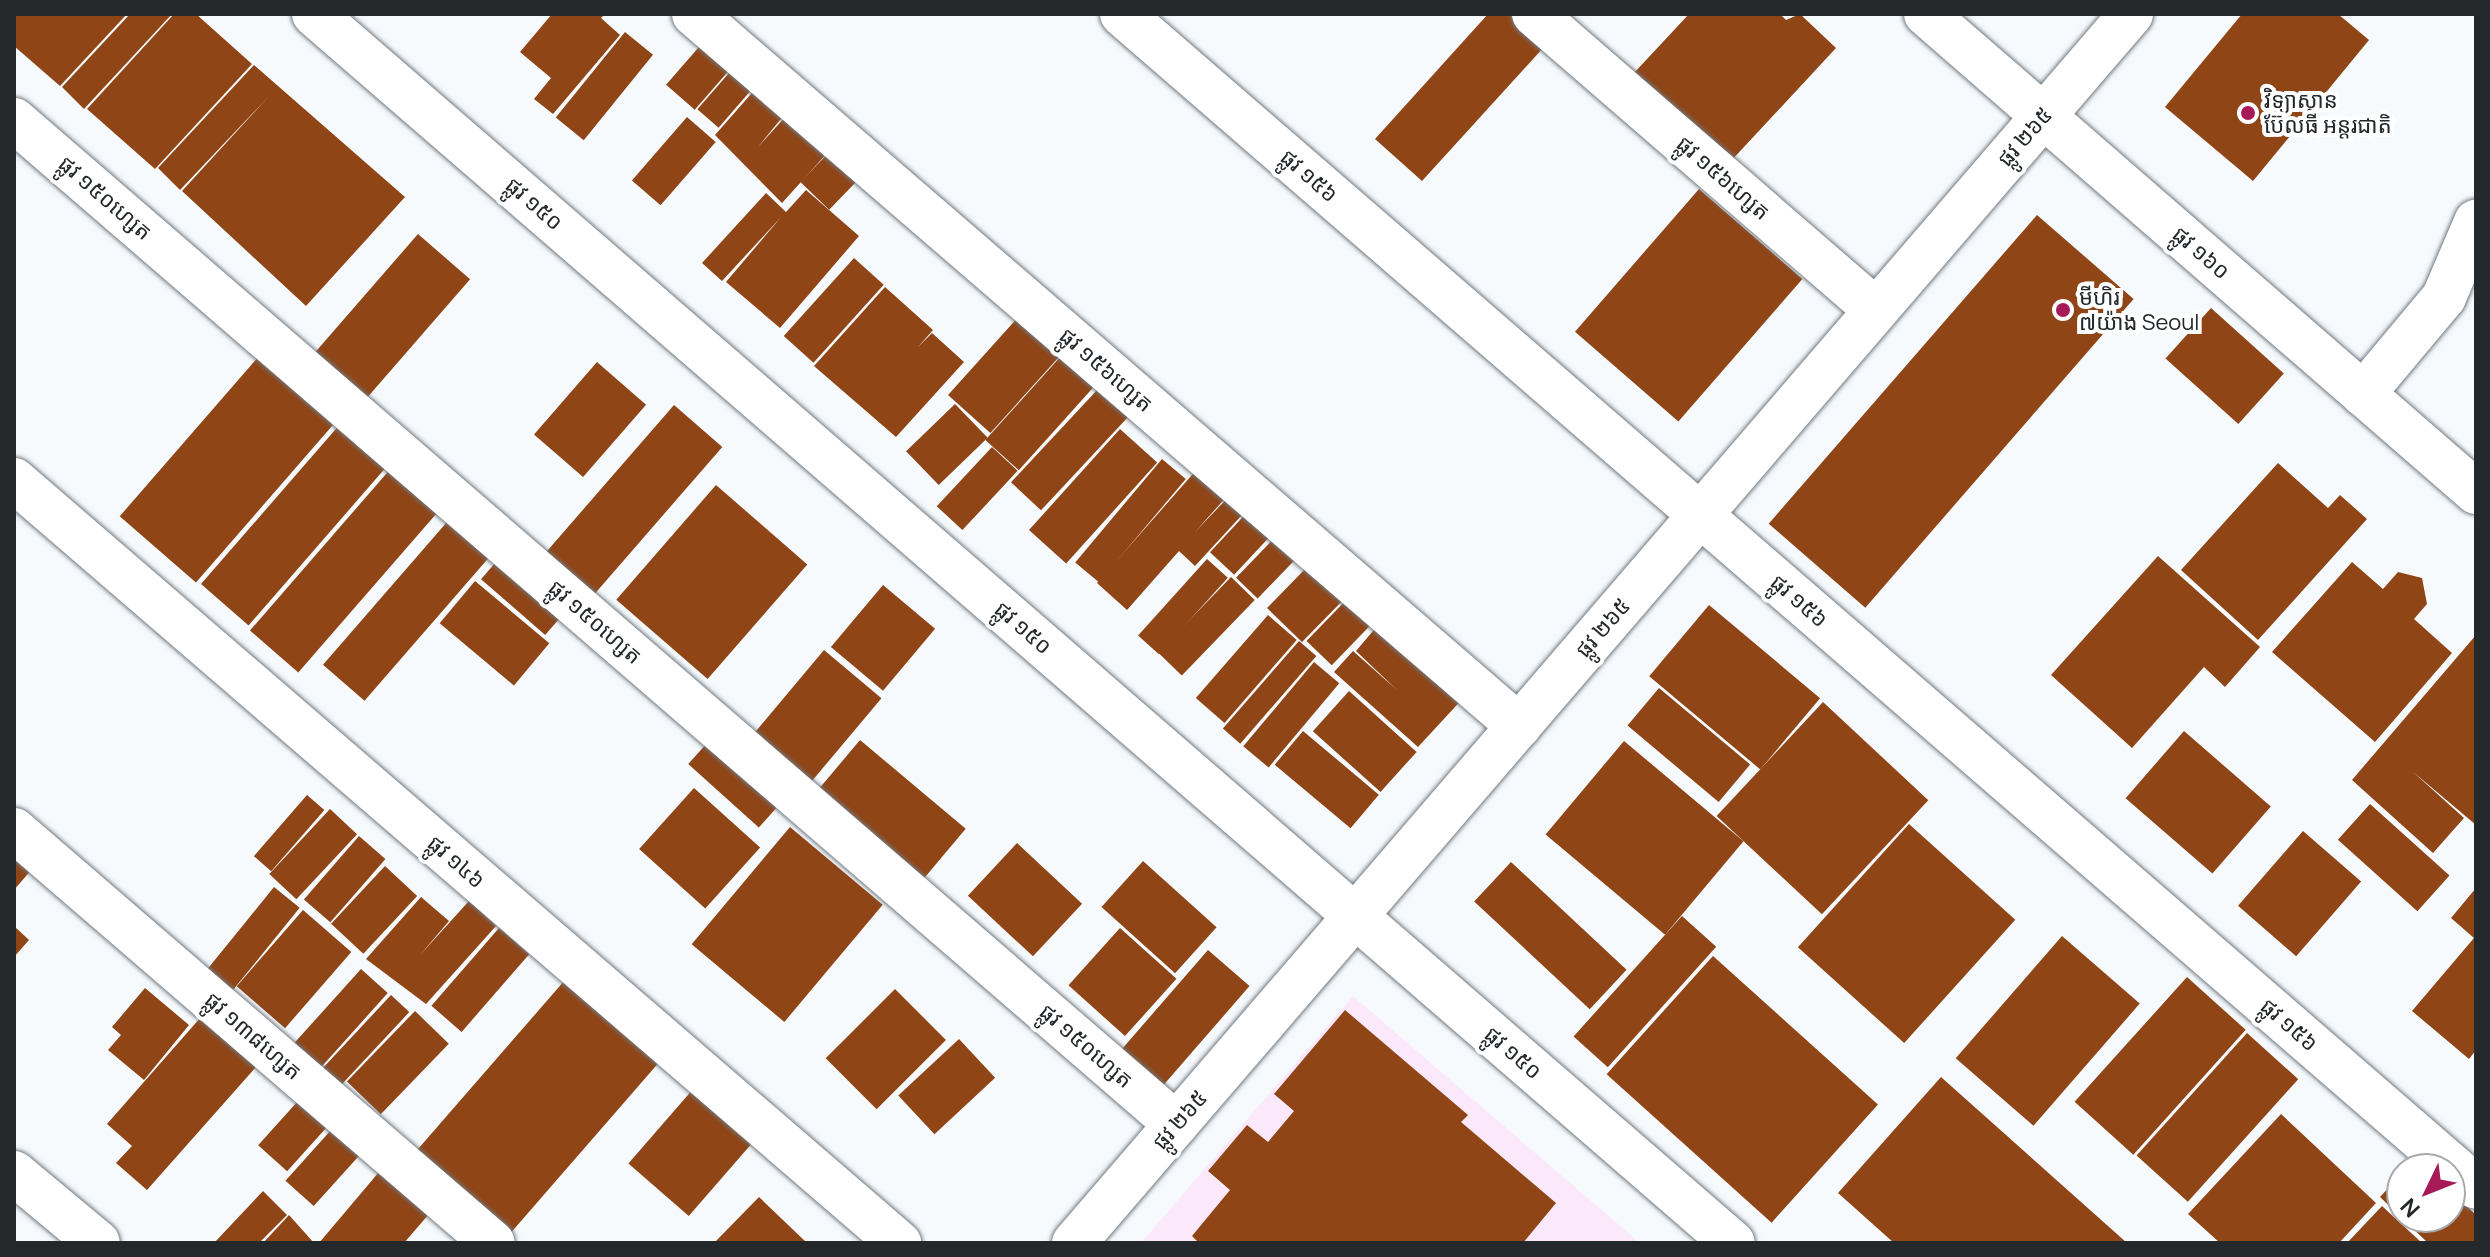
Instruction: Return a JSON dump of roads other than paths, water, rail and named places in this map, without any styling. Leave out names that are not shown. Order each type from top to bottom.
[{"type":"street","name":"ផ្លូវ ១៥០","points":[[314,14],[1733,1243]]},
{"type":"street","name":"ផ្លូវ ១៥៦ហ្សេត","points":[[694,14],[1519,726]]},
{"type":"street","name":"ផ្លូវ ១៥៦","points":[[1122,14],[2476,1187]]},
{"type":"street","name":"ផ្លូវ ១៥៦ហ្សេត","points":[[1534,14],[1876,310]]},
{"type":"street","name":"ផ្លូវ ១៦០","points":[[1926,14],[2476,492]]},
{"type":"street","name":"ផ្លូវ ២៦៥","points":[[1074,1243],[2131,14]]},
{"type":"street","name":"ផ្លូវ ១៥០ហ្សេត","points":[[14,120],[1176,1124]]},
{"type":"street","points":[[2363,394],[2460,307],[2476,222]]},
{"type":"street","name":"ផ្លូវ ១៤៦","points":[[14,480],[899,1243]]},
{"type":"street","name":"ផ្លូវ ១៣៨ហ្សេត","points":[[14,830],[493,1243]]},
{"type":"street","points":[[14,1173],[98,1243]]},
{"type":"place","name":"វិទ្យាស្ថាន ប៊ែលធី អន្ដរជាតិ","points":[[2248,113]]},
{"type":"place","name":"មីហិរ ៧យ៉ាង Seoul","points":[[2063,310]]}]
